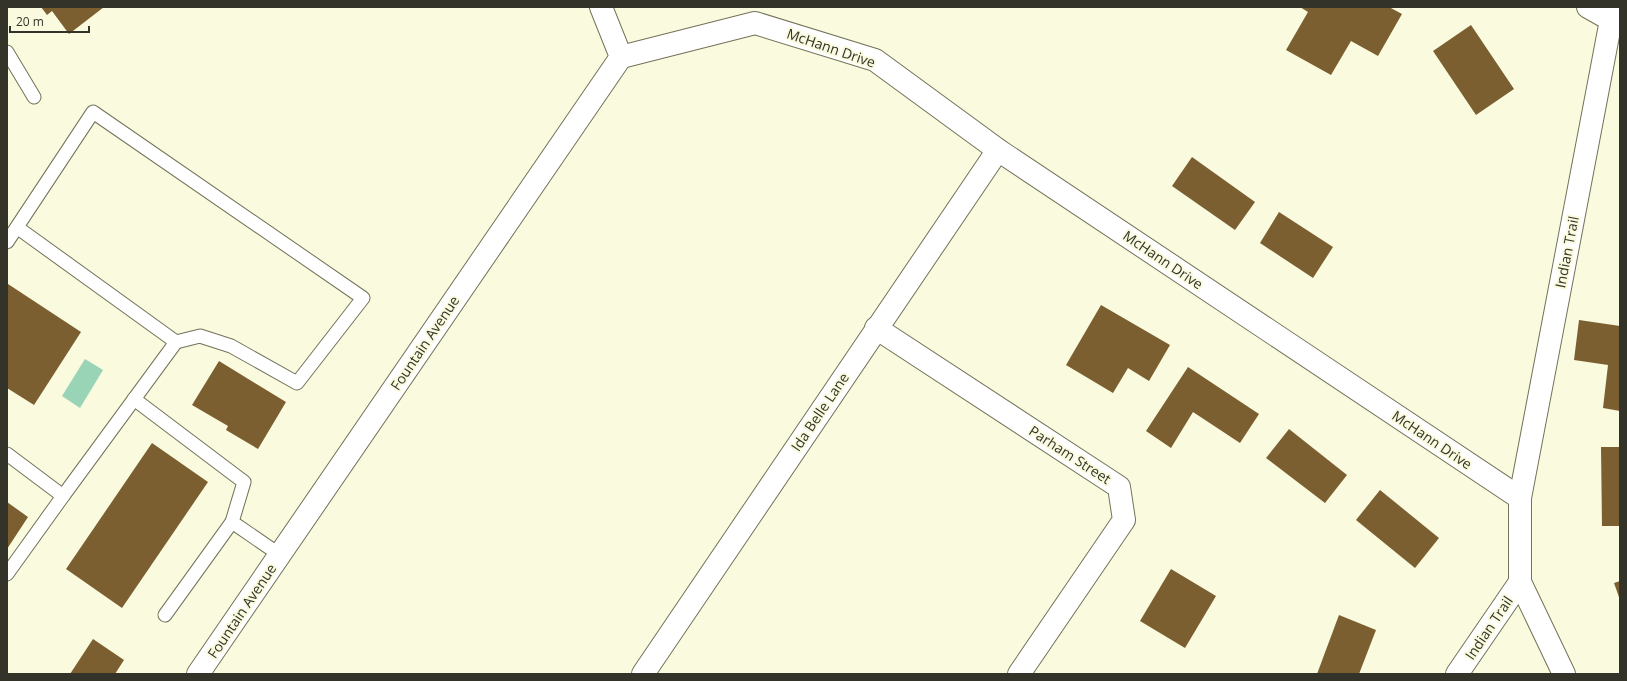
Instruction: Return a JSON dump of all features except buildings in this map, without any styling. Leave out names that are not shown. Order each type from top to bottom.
[{"type":"street","points":[[601,7],[621,56]]},
{"type":"street","points":[[1588,7],[1616,17]]},
{"type":"street","name":"Indian Trail","points":[[1520,498],[1616,17]]},
{"type":"street","name":"McHann Drive","points":[[621,56],[754,23],[875,60],[998,150],[1520,498]]},
{"type":"street","name":"Fountain Avenue","points":[[198,674],[621,56]]},
{"type":"street","name":"Ida Belle Lane","points":[[643,674],[998,150]]},
{"type":"street","name":"Parham Street","points":[[876,328],[1119,487],[1124,520],[1019,674]]},
{"type":"street","points":[[1520,498],[1520,582],[1564,674]]},
{"type":"street","name":"Indian Trail","points":[[1457,674],[1520,582]]},
{"type":"lane","points":[[7,52],[34,97]]},
{"type":"lane","points":[[7,242],[18,228],[93,112],[362,298],[297,383],[230,346],[200,336],[176,342],[7,574]]},
{"type":"lane","points":[[18,228],[176,342]]},
{"type":"lane","points":[[134,400],[244,482],[232,522],[165,615]]},
{"type":"lane","points":[[7,454],[63,496]]},
{"type":"lane","points":[[232,522],[280,555]]},
{"type":"shaded area","points":[[85,359],[103,370],[80,408],[62,396]]}]
